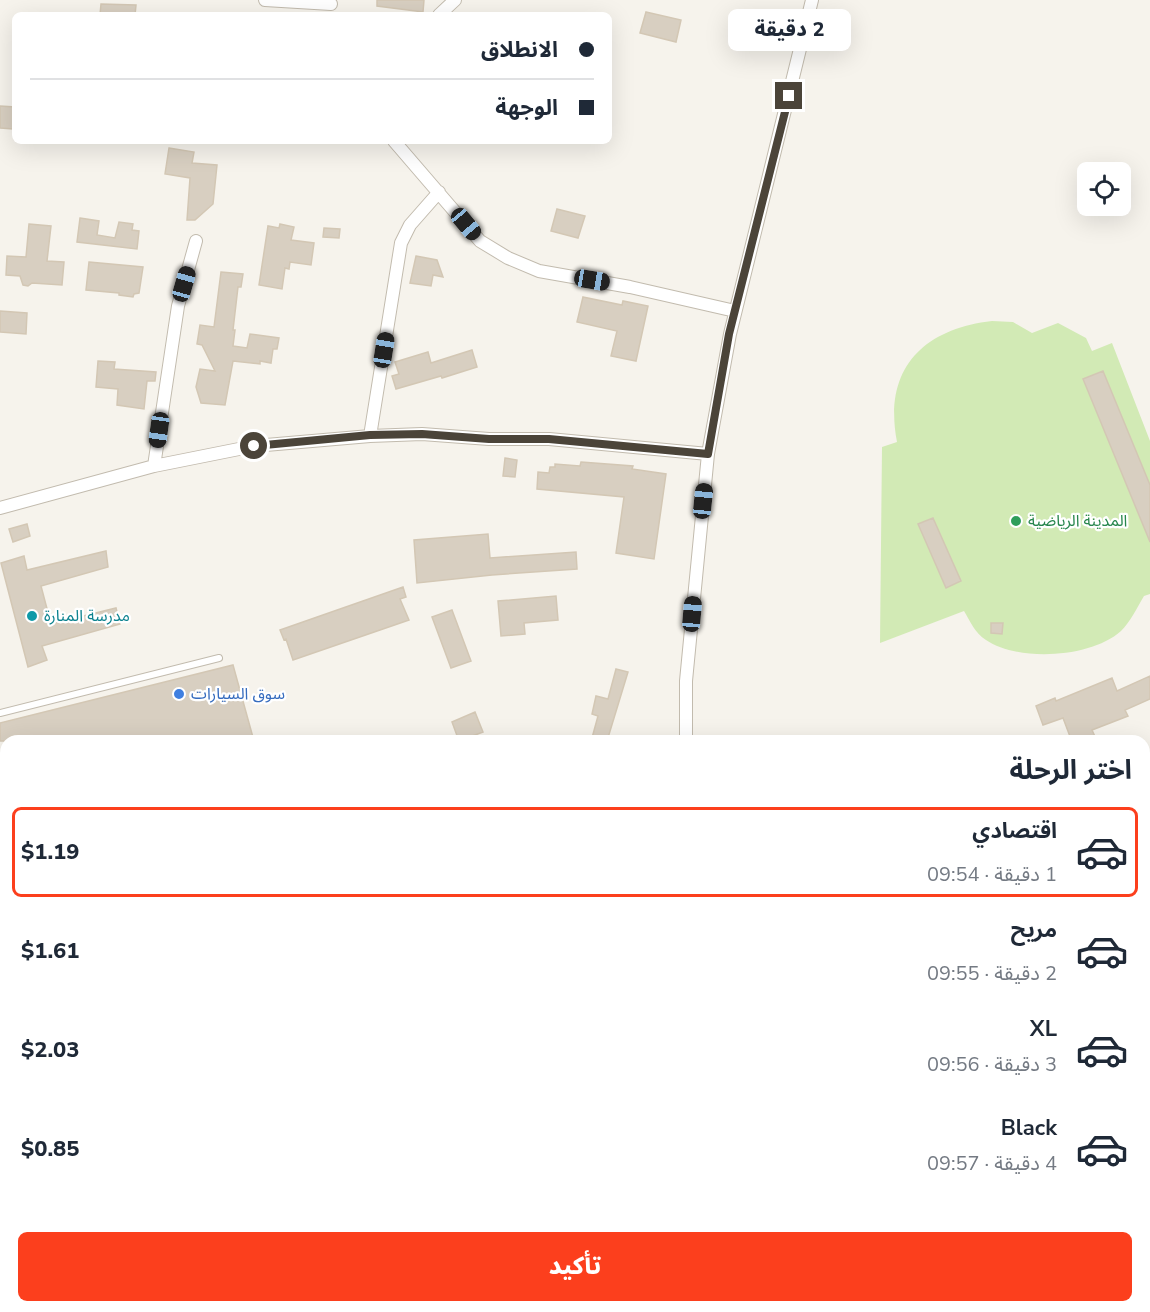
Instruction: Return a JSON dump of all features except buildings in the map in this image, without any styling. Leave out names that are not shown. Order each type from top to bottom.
[{"type":"street","points":[[265,0],[331,4]]},
{"type":"street","points":[[442,12],[455,0]]},
{"type":"street","points":[[686,735],[686,681],[708,454],[735,311],[812,0]]},
{"type":"street","points":[[397,144],[480,241],[508,258],[538,271],[630,287],[735,311]]},
{"type":"street","points":[[370,435],[402,243],[410,225],[439,192]]},
{"type":"street","points":[[154,466],[178,306],[196,241]]},
{"type":"street","points":[[0,508],[154,466],[254,446],[370,435],[422,434],[489,439],[549,439],[708,454]]},
{"type":"lane","points":[[0,713],[219,658]]},
{"type":"green space","name":"المدينة الرياضية","points":[[992,321],[1013,322],[1032,333],[1058,323],[1086,338],[1092,351],[1112,343],[1150,441],[1150,594],[1144,596],[1121,631],[1108,640],[1074,652],[1035,654],[1000,647],[979,634],[964,611],[880,643],[882,447],[897,442],[894,416],[896,394],[902,374],[927,344],[946,333]]},
{"type":"place","name":"المدينة الرياضية","points":[[1016,521]]},
{"type":"place","name":"مدرسة المنارة","points":[[32,616]]},
{"type":"place","name":"سوق السيارات","points":[[179,694]]},
{"type":"route","points":[[254,446],[370,435],[422,434],[489,439],[549,439],[708,454],[729,334],[789,96]]}]
